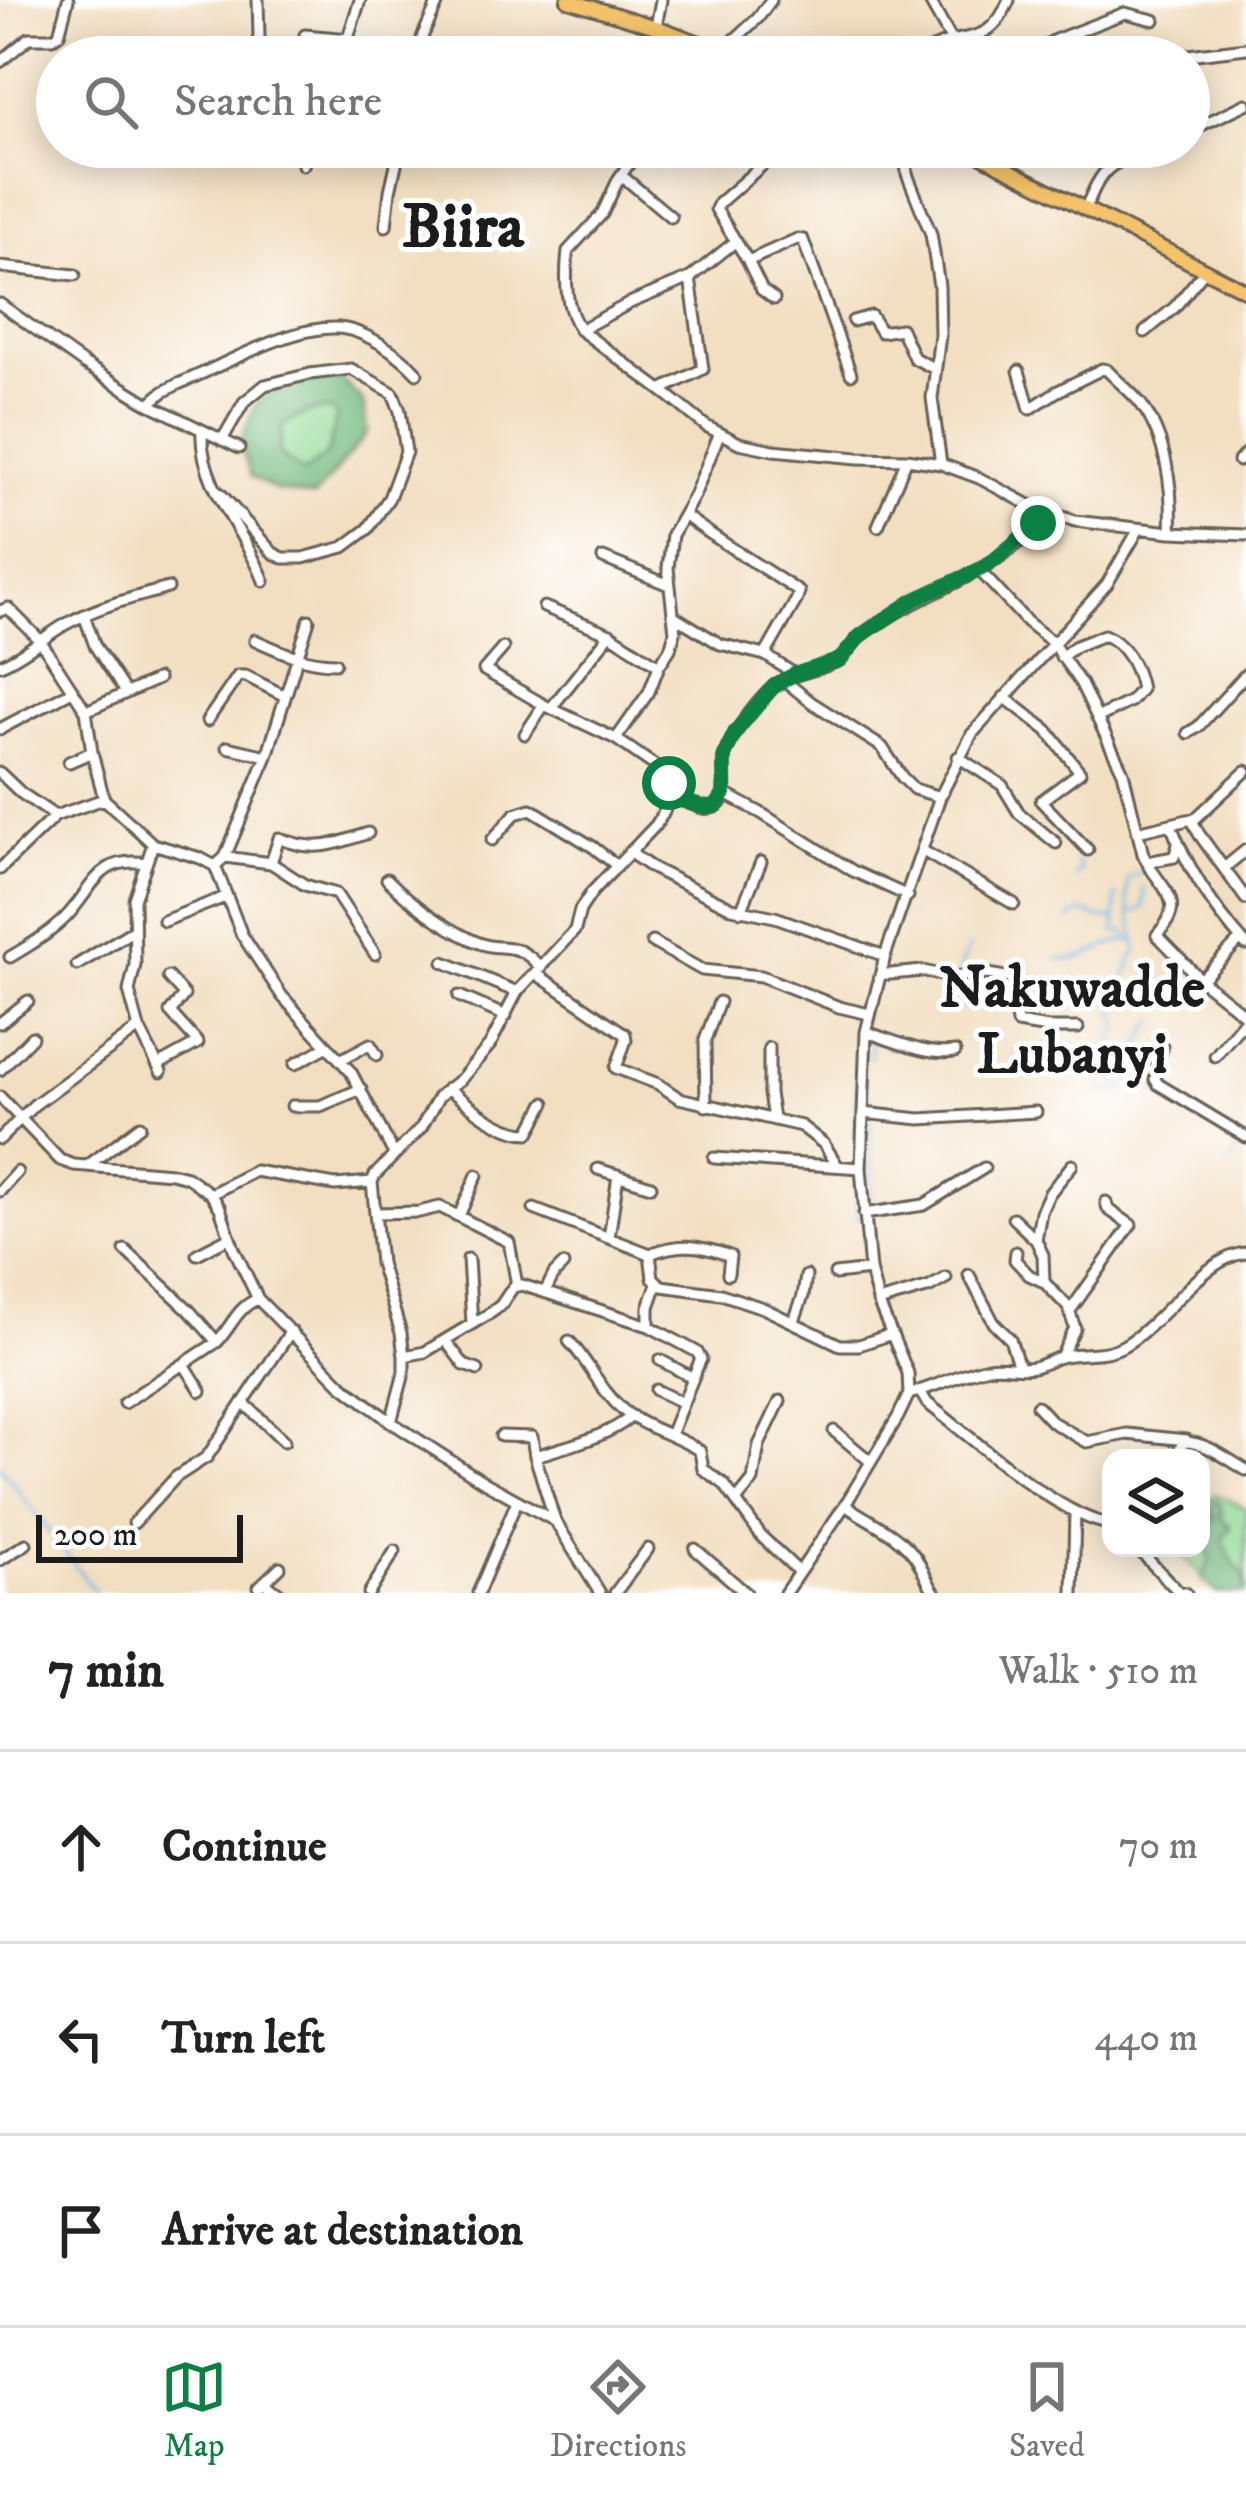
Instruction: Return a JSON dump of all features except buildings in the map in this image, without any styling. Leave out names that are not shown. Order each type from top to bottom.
[{"type":"main road","points":[[568,0],[679,36]]},
{"type":"main road","points":[[1006,168],[1246,291]]},
{"type":"street","points":[[56,36],[68,0]]},
{"type":"street","points":[[258,0],[259,36]]},
{"type":"street","points":[[351,36],[360,0]]},
{"type":"street","points":[[423,36],[439,0]]},
{"type":"street","points":[[656,27],[661,0]]},
{"type":"street","points":[[742,36],[771,0]]},
{"type":"street","points":[[929,0],[949,36]]},
{"type":"street","points":[[978,36],[999,21],[1010,0]]},
{"type":"street","points":[[1067,36],[1125,13],[1154,20]]},
{"type":"street","points":[[305,35],[316,36]]},
{"type":"street","points":[[0,62],[29,38],[36,38]]},
{"type":"street","points":[[1210,52],[1246,48]]},
{"type":"street","points":[[1210,121],[1246,104]]},
{"type":"street","points":[[386,226],[395,168]]},
{"type":"street","points":[[626,168],[602,214],[568,251],[568,300],[574,322],[719,435],[773,450],[941,464],[1067,520],[1243,538]]},
{"type":"street","points":[[759,168],[718,204],[718,214],[762,290],[774,299]]},
{"type":"street","points":[[907,168],[931,234],[939,286],[940,335],[932,398],[941,464]]},
{"type":"street","points":[[1086,208],[1103,171],[1109,168]]},
{"type":"street","points":[[621,175],[671,217]]},
{"type":"street","points":[[748,261],[797,238],[803,240],[851,374]]},
{"type":"street","points":[[580,330],[690,278],[736,241]]},
{"type":"street","points":[[0,266],[76,275]]},
{"type":"street","points":[[1144,332],[1175,307],[1207,269]]},
{"type":"street","points":[[661,390],[703,369],[690,278]]},
{"type":"street","points":[[0,304],[149,404],[238,448]]},
{"type":"street","points":[[853,321],[869,316],[881,332],[901,329],[914,358],[935,369]]},
{"type":"street","points":[[149,404],[178,385],[281,340],[322,329],[347,329],[361,335],[394,351],[417,373]]},
{"type":"street","points":[[220,493],[273,554],[303,558],[344,547],[368,529],[389,498],[406,452],[393,393],[351,369],[266,385],[244,401],[222,440]]},
{"type":"street","points":[[1019,371],[1030,409],[1102,369],[1136,398],[1154,425],[1166,463],[1171,532]]},
{"type":"street","points":[[202,431],[203,458],[264,581]]},
{"type":"street","points":[[616,739],[649,692],[674,640],[669,585],[672,535],[719,435]]},
{"type":"street","points":[[878,526],[907,459]]},
{"type":"street","points":[[667,800],[682,799],[711,808],[721,802],[724,757],[735,732],[774,686],[840,660],[859,637],[911,602],[979,570],[1035,527],[1045,512]]},
{"type":"street","points":[[684,515],[799,592],[765,655]]},
{"type":"street","points":[[1102,1523],[1075,1513],[1034,1485],[914,1393],[870,1270],[861,1168],[866,1032],[885,956],[958,757],[972,734],[1107,584],[1139,529]]},
{"type":"street","points":[[603,558],[669,585]]},
{"type":"street","points":[[979,570],[1052,642],[1081,684],[1123,772],[1149,867],[1173,906],[1168,924],[1157,935],[1246,1017],[1215,1056]]},
{"type":"street","points":[[0,665],[84,615],[167,588]]},
{"type":"street","points":[[0,610],[8,608],[40,640],[86,711],[104,799],[153,844],[215,866],[242,935],[282,995],[351,1072],[394,1154]]},
{"type":"street","points":[[544,608],[610,634],[659,666]]},
{"type":"street","points":[[84,615],[95,646],[126,693]]},
{"type":"street","points":[[674,616],[720,644],[765,655],[796,675]]},
{"type":"street","points":[[215,866],[225,856],[267,756],[310,620]]},
{"type":"street","points":[[525,734],[610,634]]},
{"type":"street","points":[[1060,656],[1104,634],[1126,653],[1141,688],[1131,700],[1097,718]]},
{"type":"street","points":[[255,640],[298,659],[335,663]]},
{"type":"street","points":[[391,1422],[404,1356],[380,1263],[375,1175],[421,1128],[440,1096],[490,1045],[518,992],[566,942],[586,901],[656,825],[667,800],[667,775],[616,739],[484,670],[503,648]]},
{"type":"street","points":[[207,721],[238,676],[285,696]]},
{"type":"street","points":[[1188,733],[1245,678]]},
{"type":"street","points":[[86,711],[158,679]]},
{"type":"street","points":[[785,681],[882,747],[914,789],[940,797]]},
{"type":"street","points":[[0,729],[72,691]]},
{"type":"street","points":[[1004,697],[1047,730],[1080,772],[1041,801],[1088,850]]},
{"type":"street","points":[[227,747],[267,756]]},
{"type":"street","points":[[70,762],[92,752]]},
{"type":"street","points":[[958,757],[1002,785],[1019,813],[1056,843]]},
{"type":"street","points":[[1138,832],[1192,820],[1246,771]]},
{"type":"street","points":[[0,773],[55,816]]},
{"type":"street","points":[[724,794],[853,871],[908,896]]},
{"type":"street","points":[[0,868],[55,816],[104,799]]},
{"type":"street","points":[[492,840],[515,814],[531,809],[616,866]]},
{"type":"street","points":[[1192,820],[1246,899]]},
{"type":"street","points":[[1171,825],[1188,867],[1243,942],[1202,980]]},
{"type":"street","points":[[271,863],[279,838],[302,848],[368,833]]},
{"type":"street","points":[[153,844],[134,899],[135,965],[129,991],[150,1053],[160,1068],[198,1043],[170,1012],[184,995],[168,977]]},
{"type":"street","points":[[1149,867],[1152,861],[1174,856],[1178,845]]},
{"type":"street","points":[[1225,868],[1246,850]]},
{"type":"street","points":[[923,851],[1014,904]]},
{"type":"street","points":[[629,852],[741,911],[775,917],[885,956]]},
{"type":"street","points":[[225,856],[271,863],[305,885],[341,898],[375,954]]},
{"type":"street","points":[[741,911],[761,862]]},
{"type":"street","points":[[10,957],[67,917],[92,881],[115,863],[146,863]]},
{"type":"street","points":[[387,879],[405,897],[470,939],[524,951],[538,970],[625,1034],[616,1068],[658,1084],[679,1098],[807,1129],[837,1165]]},
{"type":"street","points":[[164,921],[225,897]]},
{"type":"street","points":[[77,965],[134,930]]},
{"type":"street","points":[[652,942],[702,970],[760,976],[869,1014]]},
{"type":"street","points":[[444,962],[518,992]]},
{"type":"street","points":[[880,975],[922,971],[1011,978],[1017,1023],[1078,1028]]},
{"type":"street","points":[[459,996],[506,1016]]},
{"type":"street","points":[[0,1023],[28,1001]]},
{"type":"street","points":[[706,1106],[705,1040],[719,1002]]},
{"type":"street","points":[[0,1139],[19,1118],[140,1028]]},
{"type":"street","points":[[866,1032],[925,1051],[956,1052]]},
{"type":"street","points":[[0,1070],[32,1037]]},
{"type":"street","points":[[340,1060],[370,1044],[377,1055]]},
{"type":"street","points":[[295,1064],[328,1046]]},
{"type":"street","points":[[1162,1047],[1155,1071],[1158,1084],[1246,1137]]},
{"type":"street","points":[[769,1048],[773,1118]]},
{"type":"street","points":[[448,1088],[520,1134],[533,1129],[545,1103]]},
{"type":"street","points":[[292,1106],[320,1106],[361,1089]]},
{"type":"street","points":[[0,1097],[60,1160],[187,1177],[211,1194],[258,1299],[342,1385],[391,1422],[555,1521]]},
{"type":"street","points":[[863,1113],[920,1119],[1036,1112]]},
{"type":"street","points":[[87,1166],[140,1126]]},
{"type":"street","points":[[714,1158],[861,1168]]},
{"type":"street","points":[[1036,1240],[1044,1204],[1072,1165]]},
{"type":"street","points":[[864,1214],[912,1209],[984,1168]]},
{"type":"street","points":[[598,1169],[651,1186]]},
{"type":"street","points":[[211,1194],[254,1171],[328,1184],[372,1182]]},
{"type":"street","points":[[0,1191],[16,1172]]},
{"type":"street","points":[[608,1238],[618,1174]]},
{"type":"street","points":[[459,1216],[476,1175]]},
{"type":"street","points":[[1070,1311],[1132,1226],[1108,1209],[1106,1202]]},
{"type":"street","points":[[375,1213],[440,1208],[459,1216],[509,1242],[517,1285]]},
{"type":"street","points":[[534,1209],[650,1254],[679,1245],[730,1256],[728,1274]]},
{"type":"street","points":[[1012,1218],[1036,1240],[1044,1282]]},
{"type":"street","points":[[197,1254],[230,1237]]},
{"type":"street","points":[[125,1250],[218,1342]]},
{"type":"street","points":[[1016,1252],[1015,1260],[1070,1311],[1075,1328],[1061,1357]]},
{"type":"street","points":[[785,1593],[914,1393],[984,1368],[1034,1367],[1061,1357],[1121,1348],[1171,1309],[1204,1273],[1237,1253],[1246,1253]]},
{"type":"street","points":[[650,1254],[657,1284],[721,1294],[849,1347],[892,1334]]},
{"type":"street","points":[[467,1259],[472,1323]]},
{"type":"street","points":[[545,1292],[563,1265]]},
{"type":"street","points":[[836,1274],[870,1270]]},
{"type":"street","points":[[969,1275],[994,1323],[1010,1339],[1019,1367]]},
{"type":"street","points":[[794,1322],[806,1276]]},
{"type":"street","points":[[878,1301],[946,1278]]},
{"type":"street","points":[[649,1326],[657,1284]]},
{"type":"street","points":[[517,1285],[649,1326],[697,1352],[700,1359],[670,1435]]},
{"type":"street","points":[[404,1356],[446,1341],[497,1309],[517,1285]]},
{"type":"street","points":[[124,1403],[218,1342],[241,1309],[258,1299]]},
{"type":"street","points":[[134,1523],[176,1478],[208,1457],[291,1331]]},
{"type":"street","points":[[446,1341],[464,1365],[478,1370]]},
{"type":"street","points":[[568,1341],[587,1360],[609,1396],[632,1416],[700,1451],[704,1469],[724,1484],[761,1536],[799,1572]]},
{"type":"street","points":[[660,1360],[693,1378]]},
{"type":"street","points":[[184,1364],[201,1391]]},
{"type":"street","points":[[656,1390],[683,1403]]},
{"type":"street","points":[[736,1501],[753,1480],[759,1445],[780,1401]]},
{"type":"street","points":[[244,1403],[284,1441]]},
{"type":"street","points":[[1037,1406],[1052,1422],[1085,1442],[1126,1433],[1186,1440],[1246,1470]]},
{"type":"street","points":[[535,1456],[580,1442],[632,1416]]},
{"type":"street","points":[[834,1432],[870,1461]]},
{"type":"street","points":[[501,1436],[532,1437],[555,1521],[600,1593]]},
{"type":"street","points":[[1181,1449],[1186,1440]]},
{"type":"street","points":[[478,1593],[517,1501]]},
{"type":"street","points":[[845,1505],[892,1534],[916,1558],[935,1593]]},
{"type":"street","points":[[1072,1593],[1075,1513]]},
{"type":"street","points":[[0,1560],[26,1544]]},
{"type":"street","points":[[615,1593],[648,1549]]},
{"type":"street","points":[[695,1549],[746,1593]]},
{"type":"street","points":[[369,1593],[395,1551]]},
{"type":"street","points":[[1145,1557],[1178,1592],[1186,1593]]},
{"type":"street","points":[[279,1593],[262,1585],[280,1567]]},
{"type":"street","points":[[915,1593],[927,1582]]},
{"type":"green space","points":[[317,378],[341,379],[363,402],[367,433],[314,497],[276,490],[251,477],[240,443],[255,406],[279,388]],"holes":[[[329,409],[337,415],[328,454],[303,473],[279,454],[282,426],[307,412]]]},
{"type":"green space","points":[[329,409],[337,415],[327,455],[303,473],[279,454],[282,426],[307,412]]},
{"type":"green space","points":[[1216,1494],[1246,1509],[1246,1590],[1241,1593],[1216,1593],[1186,1557],[1210,1557],[1211,1499]]},
{"type":"green space","points":[[1218,1501],[1222,1520],[1231,1527],[1223,1538],[1244,1576],[1245,1593],[1218,1593],[1201,1579],[1210,1561],[1211,1522],[1216,1518],[1210,1518],[1211,1504]]},
{"type":"waterway","points":[[1075,878],[1081,869],[1077,861]]},
{"type":"waterway","points":[[1135,938],[1128,879],[1147,870]]},
{"type":"waterway","points":[[1131,914],[1144,907],[1144,888]]},
{"type":"waterway","points":[[1116,895],[1115,932],[1128,937]]},
{"type":"waterway","points":[[1070,920],[1082,911],[1112,919]]},
{"type":"waterway","points":[[1058,959],[1080,958],[1136,940],[1137,951],[1114,1009],[1120,1024],[1108,1051]]},
{"type":"waterway","points":[[959,972],[969,947]]},
{"type":"waterway","points":[[858,1050],[863,1017]]},
{"type":"waterway","points":[[1156,1018],[1129,1077],[1177,1100]]},
{"type":"waterway","points":[[870,1058],[871,1037]]},
{"type":"waterway","points":[[1103,1048],[1132,1067]]},
{"type":"waterway","points":[[1098,1092],[1123,1091],[1122,1061]]},
{"type":"waterway","points":[[857,1067],[857,1143]]},
{"type":"waterway","points":[[868,1093],[869,1109]]},
{"type":"waterway","points":[[1195,1112],[1228,1131]]},
{"type":"waterway","points":[[870,1118],[872,1210]]},
{"type":"waterway","points":[[1229,1164],[1243,1139]]},
{"type":"waterway","points":[[857,1178],[857,1190]]},
{"type":"waterway","points":[[857,1199],[858,1219]]},
{"type":"waterway","points":[[0,1466],[96,1593]]},
{"type":"district","name":"Biira","points":[[463,228]]},
{"type":"district","name":"Nakuwadde Lubanyi","points":[[1072,1022]]},
{"type":"route","points":[[669,783],[667,800],[716,806],[724,794],[724,757],[735,732],[774,686],[840,660],[859,637],[914,600],[987,566],[1038,523]]}]
